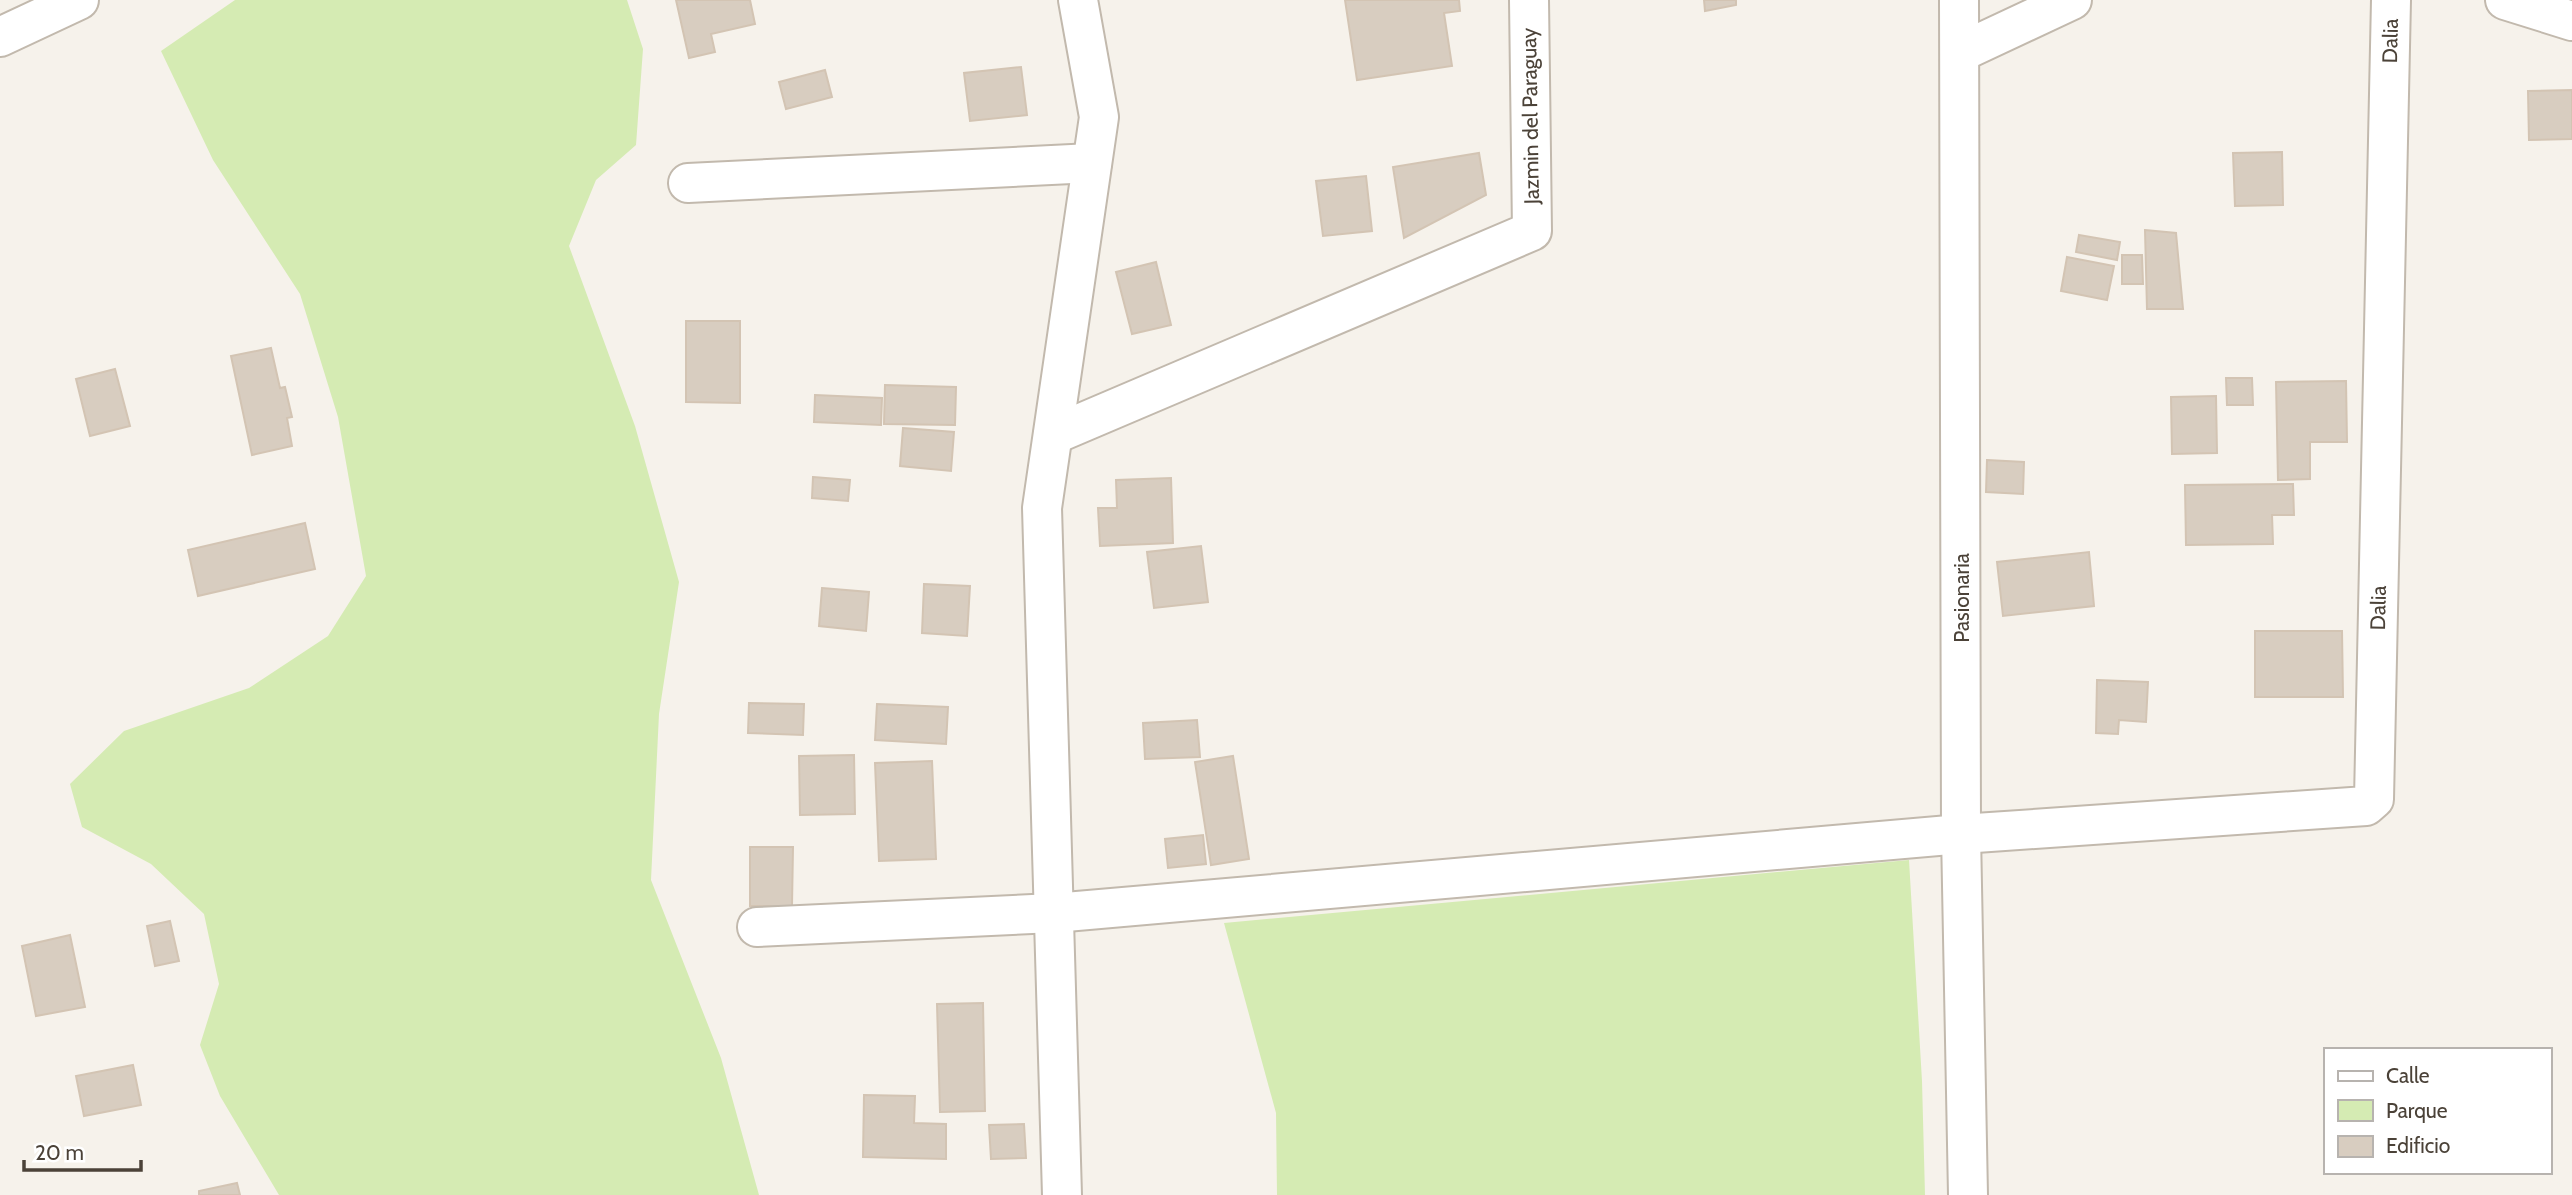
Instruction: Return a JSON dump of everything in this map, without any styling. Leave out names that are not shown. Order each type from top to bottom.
[{"type":"street","points":[[0,37],[79,0]]},
{"type":"street","points":[[1062,1195],[1042,508],[1099,117],[1078,0]]},
{"type":"street","name":"Jazmin del Paraguay","points":[[1053,435],[1532,231],[1529,0]]},
{"type":"street","name":"Pasionaria","points":[[1959,0],[1961,834],[1968,1195]]},
{"type":"street","points":[[1961,52],[2072,0]]},
{"type":"street","name":"Dalia","points":[[757,927],[1054,913],[1961,834],[2366,806],[2374,799],[2391,0]]},
{"type":"street","points":[[2505,0],[2572,21]]},
{"type":"street","points":[[688,183],[1092,163]]},
{"type":"green space","points":[[235,0],[627,0],[643,49],[636,145],[596,180],[569,246],[635,426],[679,582],[659,714],[651,880],[721,1058],[759,1195],[279,1195],[220,1096],[200,1045],[219,984],[204,914],[151,864],[82,827],[70,784],[124,731],[249,688],[328,636],[366,576],[338,417],[300,294],[213,160],[161,51]]},
{"type":"green space","points":[[1909,860],[1922,1081],[1925,1195],[1277,1195],[1276,1113],[1224,923]]},
{"type":"building","points":[[676,0],[750,0],[755,24],[711,34],[715,52],[689,58]]},
{"type":"building","points":[[1345,0],[1459,0],[1460,11],[1444,13],[1452,66],[1357,80]]},
{"type":"building","points":[[1704,0],[1736,0],[1736,5],[1705,11]]},
{"type":"building","points":[[1021,67],[1027,115],[970,121],[964,73]]},
{"type":"building","points":[[825,70],[832,97],[786,109],[779,82]]},
{"type":"building","points":[[2572,90],[2572,139],[2529,140],[2528,91]]},
{"type":"building","points":[[2282,152],[2283,205],[2235,206],[2233,153]]},
{"type":"building","points":[[1479,153],[1486,195],[1404,238],[1393,167]]},
{"type":"building","points":[[1366,176],[1372,231],[1323,236],[1316,181]]},
{"type":"building","points":[[2145,230],[2176,233],[2183,309],[2147,309]]},
{"type":"building","points":[[2079,235],[2120,242],[2117,260],[2076,252]]},
{"type":"building","points":[[2122,255],[2142,255],[2143,284],[2122,284]]},
{"type":"building","points":[[2067,257],[2114,266],[2107,300],[2061,291]]},
{"type":"building","points":[[1156,262],[1171,325],[1132,334],[1116,272]]},
{"type":"building","points":[[686,321],[740,321],[740,403],[686,402]]},
{"type":"building","points":[[271,348],[280,388],[285,387],[292,417],[287,418],[292,446],[252,455],[231,356]]},
{"type":"building","points":[[115,369],[130,426],[90,436],[76,379]]},
{"type":"building","points":[[2226,378],[2252,378],[2253,405],[2227,405]]},
{"type":"building","points":[[2346,381],[2347,442],[2310,442],[2310,479],[2278,480],[2276,382]]},
{"type":"building","points":[[885,385],[956,387],[955,425],[884,424]]},
{"type":"building","points":[[815,395],[882,398],[881,425],[814,422]]},
{"type":"building","points":[[2216,396],[2217,453],[2172,454],[2171,397]]},
{"type":"building","points":[[903,428],[954,432],[951,471],[900,466]]},
{"type":"building","points":[[1987,460],[2024,462],[2023,494],[1986,492]]},
{"type":"building","points":[[813,477],[850,480],[848,501],[812,498]]},
{"type":"building","points":[[1171,478],[1173,543],[1100,546],[1098,508],[1117,508],[1116,480]]},
{"type":"building","points":[[2293,484],[2294,515],[2272,515],[2273,544],[2186,545],[2185,485]]},
{"type":"building","points":[[305,523],[315,569],[198,596],[188,550]]},
{"type":"building","points":[[1201,546],[1208,602],[1154,608],[1147,552]]},
{"type":"building","points":[[2089,552],[2094,606],[2003,616],[1997,562]]},
{"type":"building","points":[[924,584],[970,586],[967,636],[922,633]]},
{"type":"building","points":[[822,588],[869,592],[866,631],[819,626]]},
{"type":"building","points":[[2255,631],[2342,631],[2343,697],[2255,697]]},
{"type":"building","points":[[2097,680],[2148,682],[2146,722],[2119,720],[2118,734],[2096,733]]},
{"type":"building","points":[[749,703],[804,704],[803,735],[748,733]]},
{"type":"building","points":[[877,704],[948,707],[946,744],[875,740]]},
{"type":"building","points":[[1197,720],[1200,757],[1145,759],[1143,723]]},
{"type":"building","points":[[854,755],[855,814],[800,815],[799,756]]},
{"type":"building","points":[[1233,756],[1249,859],[1211,865],[1195,762]]},
{"type":"building","points":[[932,761],[936,859],[879,861],[875,763]]},
{"type":"building","points":[[1203,835],[1206,864],[1168,868],[1165,839]]},
{"type":"building","points":[[750,847],[793,847],[792,906],[750,906]]},
{"type":"building","points":[[170,921],[179,961],[155,966],[147,926]]},
{"type":"building","points":[[70,935],[85,1007],[36,1016],[22,946]]},
{"type":"building","points":[[983,1003],[985,1111],[940,1112],[937,1004]]},
{"type":"building","points":[[133,1065],[141,1105],[84,1116],[76,1076]]},
{"type":"building","points":[[864,1095],[915,1096],[914,1123],[946,1124],[946,1159],[863,1157]]},
{"type":"building","points":[[1024,1124],[1026,1158],[991,1159],[989,1125]]},
{"type":"building","points":[[237,1183],[240,1195],[199,1195],[199,1191]]}]
